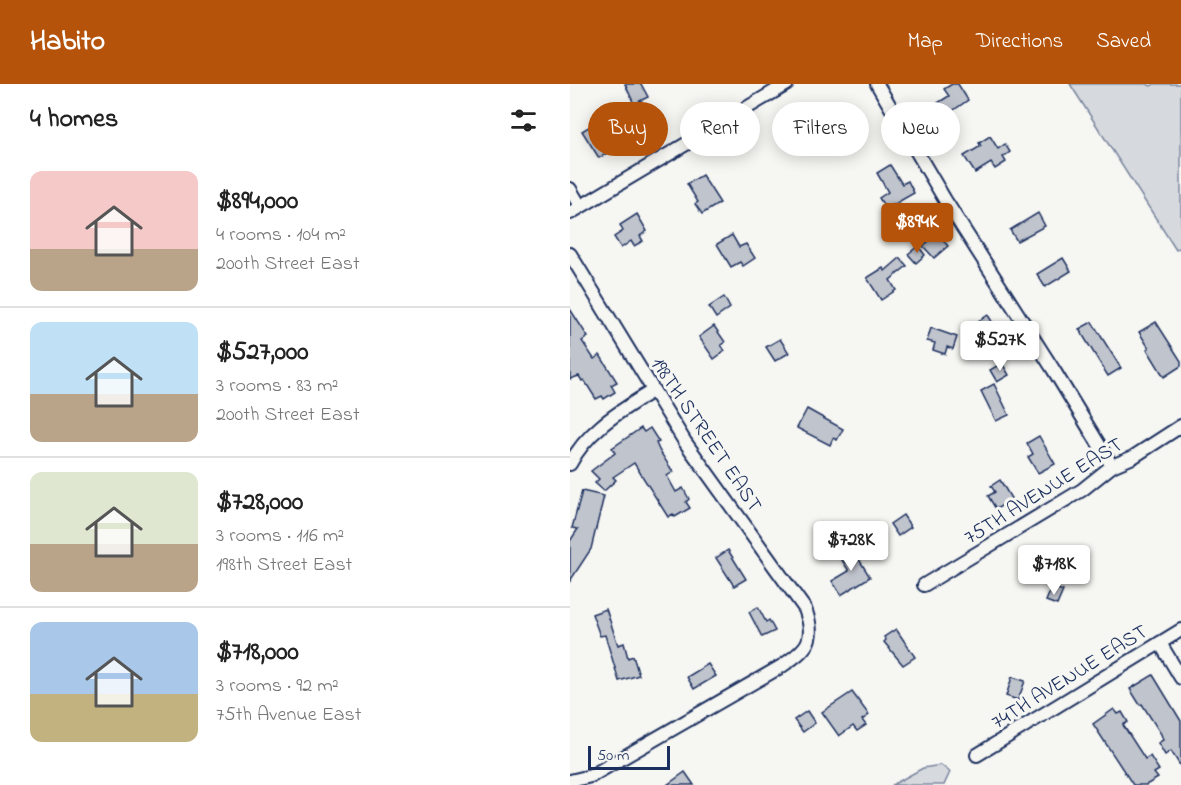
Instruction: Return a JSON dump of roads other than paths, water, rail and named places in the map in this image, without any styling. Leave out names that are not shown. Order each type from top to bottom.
[{"type":"street","points":[[570,189],[575,210],[787,84]]},
{"type":"street","points":[[877,84],[945,200],[1112,466]]},
{"type":"street","name":"198TH STREET EAST","points":[[570,254],[685,442],[806,609],[811,624],[807,645],[782,666],[591,776],[570,782]]},
{"type":"street","points":[[570,464],[582,444],[611,417],[652,391]]},
{"type":"street","name":"75TH AVENUE EAST","points":[[924,585],[1082,490],[1112,466],[1133,457],[1181,426]]},
{"type":"street","name":"74TH AVENUE EAST","points":[[977,755],[1181,630]]},
{"type":"street","points":[[1160,643],[1181,678]]}]
